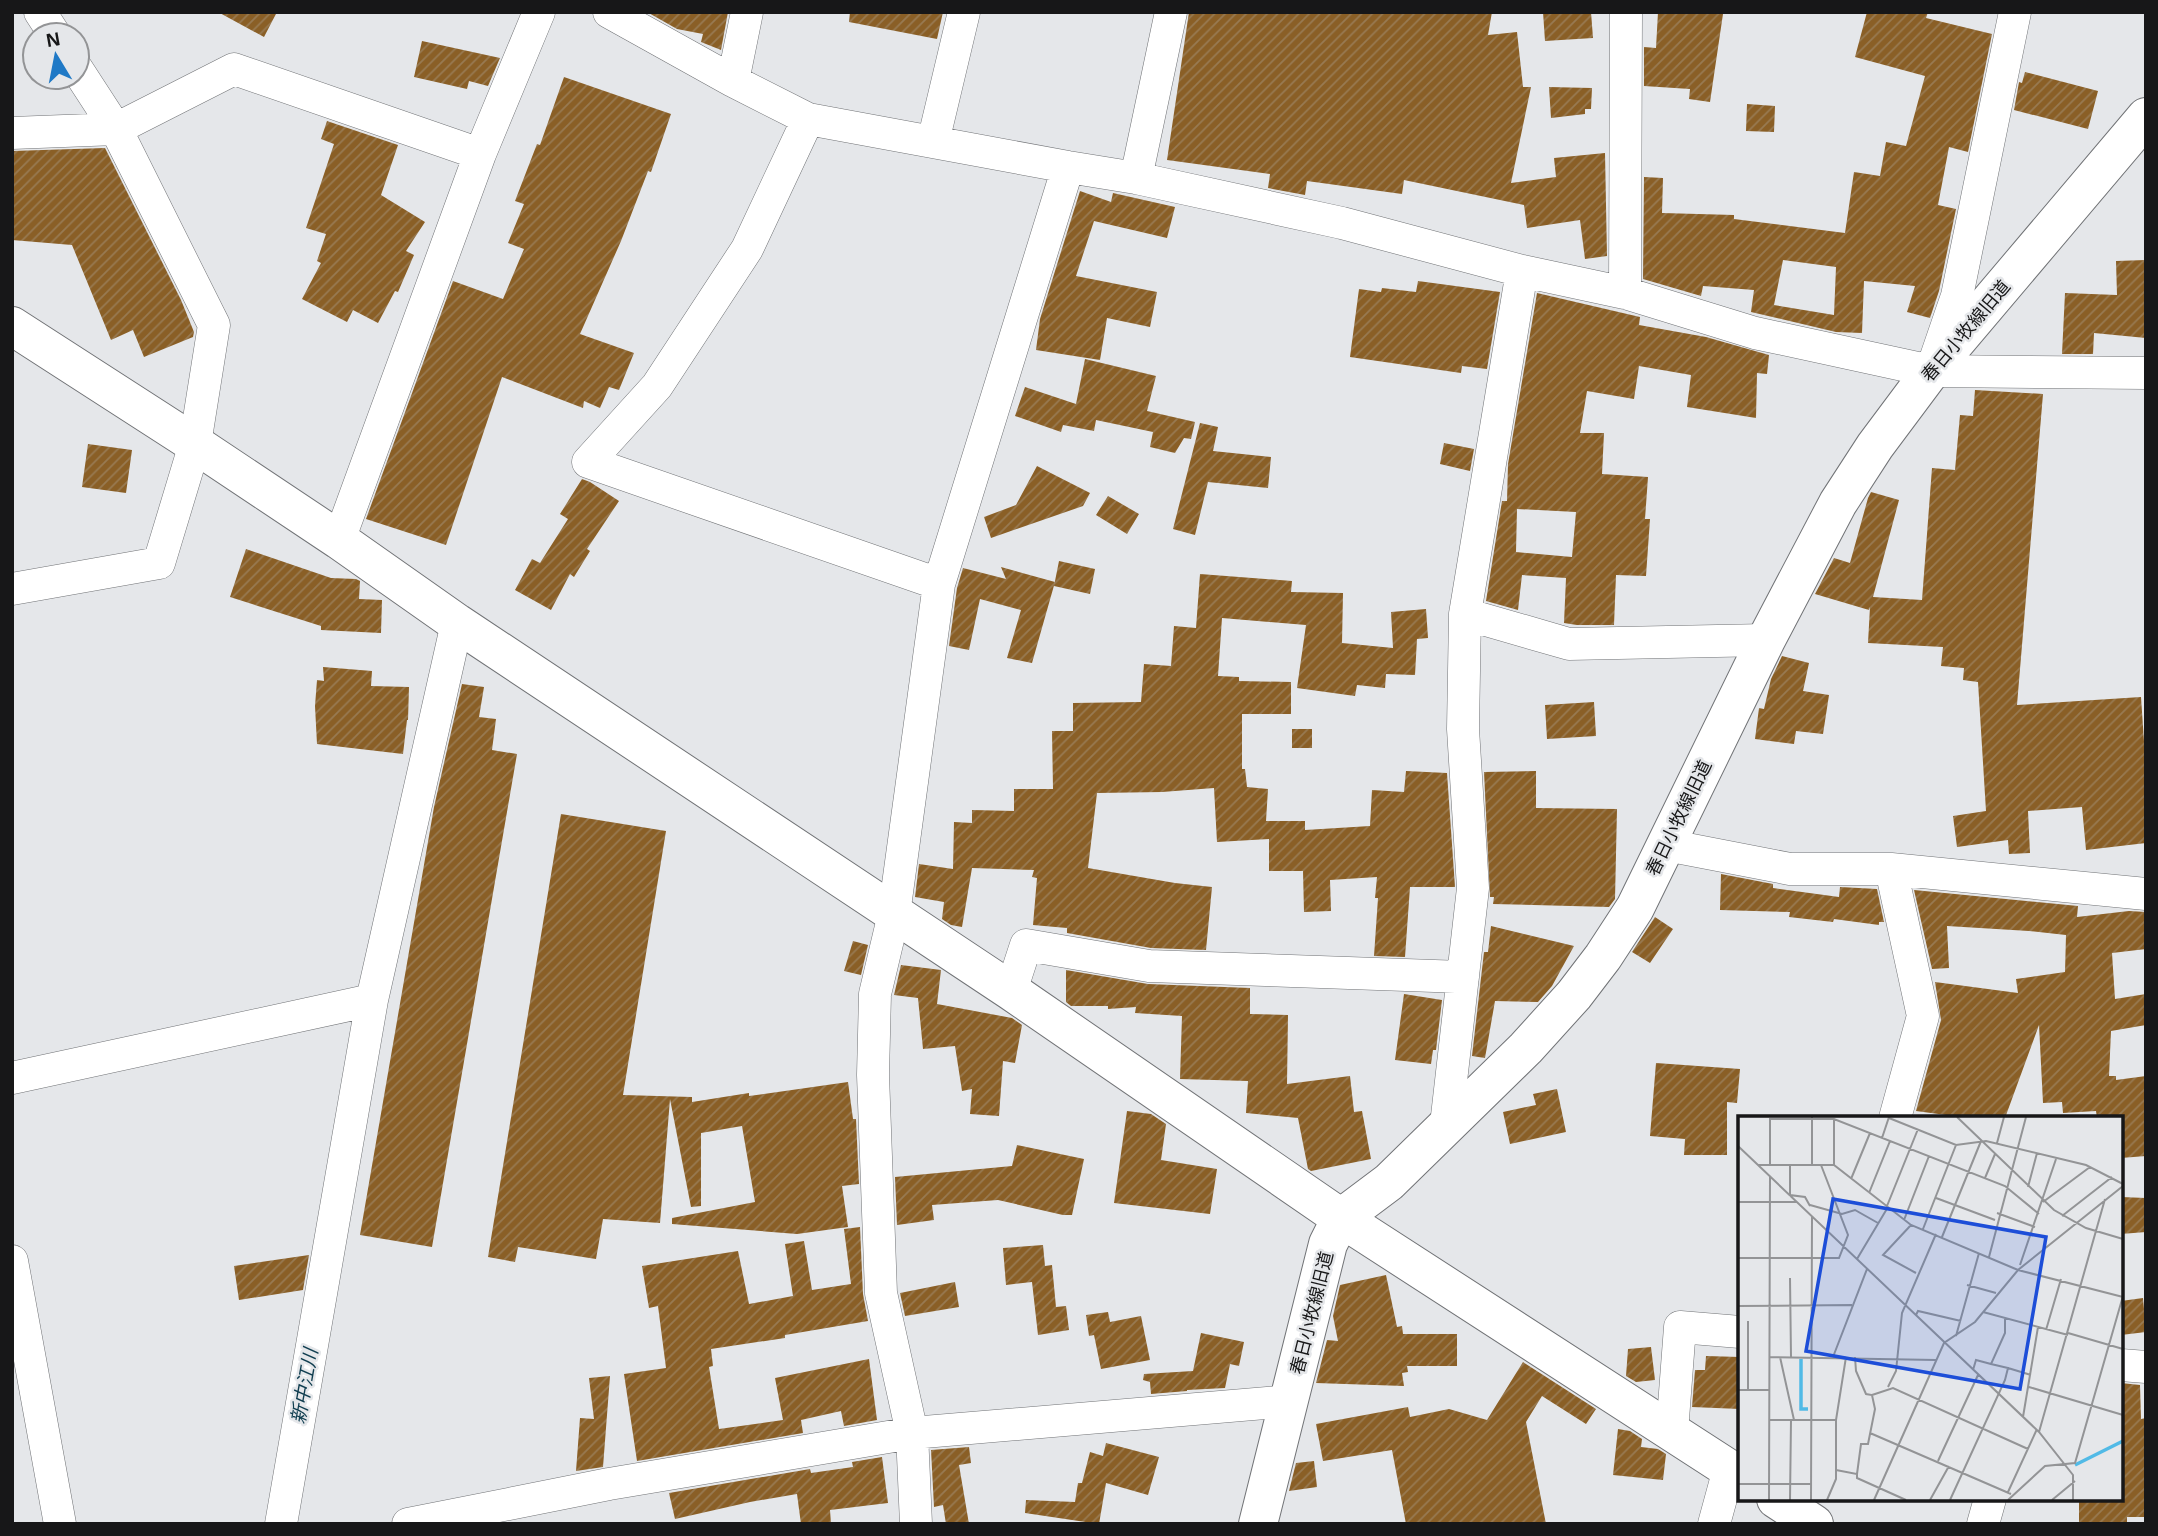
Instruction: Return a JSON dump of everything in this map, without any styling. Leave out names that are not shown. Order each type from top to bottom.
[{"type":"street","points":[[339,540],[480,154],[539,12]]},
{"type":"street","points":[[609,12],[808,119],[1136,178],[1342,223],[1522,271],[1625,293],[1755,333],[1931,371],[2146,373]]},
{"type":"street","points":[[733,81],[747,12]]},
{"type":"street","points":[[933,142],[964,12]]},
{"type":"street","points":[[1136,178],[1171,12]]},
{"type":"street","points":[[1625,293],[1626,12]]},
{"type":"street","points":[[1931,371],[1956,296],[2015,12]]},
{"type":"street","points":[[12,133],[117,129],[234,69],[480,154]]},
{"type":"street","points":[[12,589],[159,563],[195,444],[214,325],[117,129],[91,90]]},
{"type":"street","name":"春日小牧線旧道","points":[[1258,1524],[1328,1244],[1341,1218],[1389,1182],[1525,1048],[1574,995],[1603,957],[1635,908],[1766,639],[1838,503],[1875,446],[1931,371],[2146,117]]},
{"type":"street","points":[[808,119],[747,249],[657,386],[588,461],[939,584]]},
{"type":"street","points":[[916,1524],[912,1433],[881,1293],[874,1102],[875,994],[894,914],[939,584],[1068,167]]},
{"type":"street","points":[[1447,1125],[1473,888],[1463,729],[1465,614],[1522,271]]},
{"type":"street","points":[[12,326],[195,444],[457,623],[1011,991],[1341,1218],[1734,1472],[1714,1524]]},
{"type":"street","points":[[1465,614],[1569,644],[1766,639]]},
{"type":"street","points":[[281,1524],[372,1000],[457,623]]},
{"type":"street","points":[[1666,845],[1790,869],[1891,869],[2146,894]]},
{"type":"street","points":[[1891,869],[1923,1016],[1896,1116]]},
{"type":"street","points":[[1011,991],[1026,946],[1149,966],[1463,977]]},
{"type":"street","points":[[12,1078],[372,1000]]},
{"type":"street","points":[[12,1261],[60,1524]]},
{"type":"street","points":[[1672,1432],[1679,1327],[1738,1332]]},
{"type":"street","points":[[2123,1365],[2146,1367]]},
{"type":"street","points":[[408,1524],[489,1516],[623,1482],[912,1433],[1290,1401]]},
{"type":"street","points":[[1779,1501],[1814,1524]]},
{"type":"street","points":[[1983,1524],[1989,1501]]},
{"type":"building","points":[[218,12],[277,12],[264,37]]},
{"type":"building","points":[[647,12],[728,12],[721,50],[701,42],[703,34],[677,29]]},
{"type":"building","points":[[850,12],[943,12],[937,39],[849,22]]},
{"type":"building","points":[[1189,12],[1492,12],[1488,35],[1517,32],[1523,87],[1531,87],[1511,183],[1556,177],[1554,158],[1605,153],[1607,256],[1585,259],[1580,220],[1527,228],[1524,205],[1404,180],[1402,194],[1307,181],[1305,195],[1268,188],[1270,174],[1167,160]]},
{"type":"building","points":[[1543,12],[1591,12],[1593,38],[1545,41]]},
{"type":"building","points":[[1658,12],[1723,14],[1710,102],[1689,99],[1690,89],[1644,86],[1644,47],[1656,48]]},
{"type":"building","points":[[1867,12],[1928,12],[1926,18],[1992,34],[1968,152],[1949,147],[1938,205],[1956,209],[1939,291],[1930,318],[1907,312],[1915,286],[1864,281],[1862,333],[1836,332],[1751,312],[1754,290],[1703,286],[1701,296],[1643,279],[1644,177],[1663,178],[1662,213],[1734,215],[1734,219],[1845,233],[1854,172],[1880,176],[1886,142],[1906,146],[1925,76],[1855,57]],"holes":[[[1783,260],[1836,267],[1834,315],[1774,305]]]},
{"type":"building","points":[[422,41],[500,58],[488,86],[469,81],[467,89],[414,77]]},
{"type":"building","points":[[2025,72],[2098,91],[2088,129],[2014,110],[2019,82],[2022,83]]},
{"type":"building","points":[[564,77],[671,114],[651,172],[648,171],[580,334],[634,353],[619,390],[609,387],[600,408],[584,401],[583,408],[502,377],[446,545],[366,519],[453,281],[503,299],[524,249],[508,243],[524,204],[515,201],[537,144],[540,145]]},
{"type":"building","points":[[1549,87],[1592,88],[1591,109],[1585,109],[1585,114],[1551,118]]},
{"type":"building","points":[[1747,104],[1775,106],[1774,132],[1746,131]]},
{"type":"building","points":[[327,121],[398,145],[381,195],[425,222],[406,251],[414,255],[398,292],[395,291],[378,323],[353,310],[347,322],[302,299],[321,263],[317,261],[326,234],[306,228],[334,144],[321,139]]},
{"type":"building","points":[[105,148],[181,300],[194,332],[193,337],[144,357],[133,330],[111,340],[72,245],[12,240],[12,151]]},
{"type":"building","points":[[1080,191],[1111,202],[1113,193],[1175,207],[1167,238],[1094,221],[1076,276],[1157,292],[1150,327],[1107,318],[1100,360],[1036,350],[1040,319]]},
{"type":"building","points":[[2146,260],[2146,338],[2094,333],[2093,354],[2062,354],[2065,293],[2117,295],[2116,261]]},
{"type":"building","points":[[1418,281],[1500,292],[1487,369],[1462,366],[1461,373],[1350,357],[1359,289],[1381,292],[1382,288],[1416,292]]},
{"type":"building","points":[[1537,293],[1640,317],[1639,325],[1706,337],[1769,355],[1767,374],[1757,373],[1756,418],[1687,407],[1691,375],[1639,366],[1634,399],[1587,391],[1580,433],[1604,433],[1602,474],[1648,477],[1645,519],[1650,519],[1646,576],[1616,575],[1614,625],[1564,623],[1566,578],[1522,575],[1518,610],[1486,601],[1502,501],[1507,501],[1508,464]],"holes":[[[1517,509],[1576,512],[1572,557],[1516,552]]]},
{"type":"building","points":[[1085,359],[1156,376],[1147,411],[1195,422],[1191,439],[1184,438],[1175,453],[1150,447],[1153,432],[1096,420],[1094,431],[1063,425],[1061,432],[1015,416],[1025,387],[1076,404]]},
{"type":"building","points":[[1975,390],[2043,394],[2017,705],[2141,697],[2146,771],[2146,843],[2086,850],[2082,807],[2028,811],[2030,853],[2009,854],[2008,840],[1957,847],[1953,816],[1986,811],[1978,682],[1963,680],[1964,668],[1941,666],[1943,647],[1868,643],[1870,607],[1869,610],[1815,594],[1834,558],[1850,563],[1871,492],[1899,500],[1873,597],[1922,600],[1932,468],[1955,470],[1960,415],[1973,416]]},
{"type":"building","points":[[1200,423],[1218,427],[1213,451],[1271,457],[1268,488],[1208,482],[1195,535],[1173,529]]},
{"type":"building","points":[[1444,443],[1474,449],[1470,471],[1440,464]]},
{"type":"building","points":[[88,444],[132,450],[126,493],[82,487]]},
{"type":"building","points":[[1037,466],[1090,493],[1083,506],[991,538],[984,517],[1016,505]]},
{"type":"building","points":[[582,479],[619,501],[587,549],[590,551],[574,577],[570,574],[551,610],[515,590],[532,559],[540,563],[568,519],[560,514]]},
{"type":"building","points":[[1108,496],[1139,514],[1127,534],[1096,515]]},
{"type":"building","points":[[246,549],[331,578],[360,581],[359,599],[382,600],[381,633],[321,630],[321,626],[230,597]]},
{"type":"building","points":[[1059,561],[1095,569],[1090,594],[1054,586]]},
{"type":"building","points":[[1001,567],[1055,582],[1032,663],[1007,658],[1021,610],[980,599],[969,650],[949,646],[957,588],[963,568],[1006,579]]},
{"type":"building","points":[[1200,574],[1292,581],[1291,592],[1343,593],[1342,643],[1393,648],[1391,612],[1426,609],[1428,638],[1417,639],[1415,675],[1386,674],[1385,688],[1357,685],[1355,696],[1297,688],[1306,625],[1222,618],[1218,676],[1239,677],[1239,681],[1291,682],[1291,714],[1242,714],[1242,769],[1245,769],[1247,787],[1268,789],[1266,821],[1305,821],[1305,830],[1370,826],[1372,790],[1404,792],[1406,771],[1447,773],[1455,887],[1410,887],[1405,957],[1374,956],[1377,877],[1330,880],[1331,911],[1304,912],[1303,871],[1269,871],[1269,839],[1217,842],[1214,788],[1097,793],[1088,868],[1212,887],[1206,950],[1151,948],[1067,933],[1067,928],[1033,925],[1037,878],[1032,877],[1034,870],[972,868],[962,927],[951,925],[942,919],[944,902],[915,897],[919,864],[953,869],[954,822],[972,823],[972,810],[1014,811],[1014,789],[1053,789],[1052,731],[1073,731],[1073,703],[1141,702],[1144,664],[1171,666],[1174,626],[1196,628]]},
{"type":"building","points":[[1782,656],[1809,663],[1803,691],[1829,695],[1823,734],[1796,731],[1794,744],[1755,739],[1759,708],[1764,709],[1771,679]]},
{"type":"building","points":[[323,667],[372,671],[371,686],[409,687],[403,754],[317,744],[317,680],[324,681]]},
{"type":"building","points":[[462,684],[484,687],[479,717],[496,719],[492,750],[517,754],[432,1247],[360,1235],[434,807]]},
{"type":"building","points":[[1594,702],[1596,736],[1547,739],[1545,705]]},
{"type":"building","points":[[1292,729],[1312,729],[1312,748],[1292,748]]},
{"type":"building","points":[[1536,771],[1536,808],[1617,809],[1615,899],[1609,907],[1493,904],[1494,897],[1490,897],[1484,772]]},
{"type":"building","points":[[561,814],[666,831],[623,1095],[692,1097],[692,1102],[848,1082],[853,1119],[856,1119],[859,1184],[842,1186],[848,1227],[797,1234],[672,1224],[672,1218],[755,1202],[742,1126],[701,1133],[701,1206],[691,1207],[670,1099],[660,1223],[603,1219],[596,1259],[518,1247],[515,1262],[488,1257]]},
{"type":"building","points":[[1721,874],[1773,884],[1773,888],[1839,897],[1840,887],[1877,889],[1884,922],[1879,922],[1879,925],[1834,919],[1833,922],[1789,917],[1790,912],[1720,910]]},
{"type":"building","points":[[1914,890],[2078,906],[2077,917],[2129,911],[2146,912],[2146,949],[2112,953],[2115,999],[2146,994],[2146,1025],[2111,1031],[2109,1076],[2116,1076],[2116,1080],[2146,1076],[2146,1156],[2123,1158],[2123,1116],[2097,1116],[2096,1111],[2063,1113],[2062,1102],[2043,1103],[2039,1025],[2006,1116],[1946,1116],[1916,1111],[1941,1020],[1935,982],[2018,993],[2016,979],[2065,972],[2066,935],[1947,926],[1949,968],[1932,969]]},
{"type":"building","points":[[1655,917],[1673,929],[1650,963],[1632,952]]},
{"type":"building","points":[[1491,926],[1574,946],[1552,986],[1538,1002],[1495,1001],[1485,1058],[1472,1056],[1484,952],[1488,952]]},
{"type":"building","points":[[853,941],[868,945],[861,975],[844,971]]},
{"type":"building","points":[[901,965],[941,970],[937,1004],[1012,1018],[1022,1025],[1015,1063],[1003,1061],[999,1116],[970,1114],[972,1089],[962,1091],[955,1046],[923,1049],[918,998],[894,995]]},
{"type":"building","points":[[1066,970],[1148,984],[1250,988],[1250,1014],[1288,1015],[1287,1084],[1350,1076],[1354,1112],[1362,1111],[1371,1159],[1311,1171],[1308,1169],[1298,1118],[1246,1113],[1248,1081],[1180,1079],[1182,1016],[1135,1013],[1136,1007],[1108,1009],[1108,1006],[1071,1006],[1066,1002]]},
{"type":"building","points":[[1404,994],[1442,1000],[1436,1050],[1433,1050],[1431,1064],[1395,1060]]},
{"type":"building","points":[[1656,1063],[1740,1069],[1737,1103],[1727,1102],[1727,1155],[1684,1155],[1685,1139],[1650,1136]]},
{"type":"building","points":[[1557,1089],[1566,1132],[1510,1144],[1503,1112],[1536,1105],[1533,1094]]},
{"type":"building","points":[[1127,1111],[1151,1114],[1166,1124],[1161,1160],[1217,1169],[1210,1214],[1114,1203]]},
{"type":"building","points":[[1017,1145],[1084,1159],[1072,1215],[998,1200],[932,1205],[934,1220],[897,1225],[895,1177],[1012,1166]]},
{"type":"building","points":[[2123,1197],[2146,1198],[2146,1232],[2123,1234]]},
{"type":"building","points":[[860,1227],[863,1294],[868,1321],[785,1335],[785,1338],[711,1349],[713,1366],[709,1367],[719,1429],[783,1420],[775,1378],[869,1359],[877,1420],[844,1426],[841,1411],[801,1420],[803,1433],[637,1461],[624,1374],[666,1368],[658,1306],[649,1308],[642,1266],[738,1251],[749,1304],[793,1296],[785,1244],[804,1241],[812,1290],[851,1284],[844,1229]]},
{"type":"building","points":[[1043,1245],[1045,1266],[1052,1265],[1056,1307],[1066,1306],[1069,1330],[1038,1335],[1032,1282],[1006,1285],[1003,1248]]},
{"type":"building","points":[[309,1255],[303,1290],[239,1300],[234,1266]]},
{"type":"building","points":[[1386,1275],[1397,1327],[1402,1326],[1403,1334],[1457,1334],[1457,1366],[1407,1366],[1408,1372],[1402,1373],[1404,1386],[1316,1383],[1327,1340],[1338,1341],[1333,1316],[1340,1285]]},
{"type":"building","points":[[955,1282],[959,1307],[905,1316],[900,1293]]},
{"type":"building","points":[[2143,1298],[2146,1332],[2123,1335],[2123,1301]]},
{"type":"building","points":[[1108,1312],[1110,1322],[1141,1316],[1150,1360],[1101,1369],[1094,1335],[1089,1336],[1086,1315]]},
{"type":"building","points":[[1201,1333],[1244,1342],[1239,1366],[1230,1364],[1225,1388],[1151,1394],[1150,1382],[1143,1380],[1144,1374],[1193,1371]]},
{"type":"building","points":[[1651,1347],[1655,1380],[1636,1382],[1626,1376],[1628,1349]]},
{"type":"building","points":[[1706,1356],[1738,1357],[1738,1409],[1692,1407],[1695,1370],[1705,1370]]},
{"type":"building","points":[[1523,1362],[1596,1409],[1586,1424],[1542,1396],[1526,1422],[1546,1524],[1406,1524],[1392,1450],[1323,1461],[1316,1424],[1408,1407],[1410,1417],[1449,1409],[1487,1420]]},
{"type":"building","points":[[610,1376],[603,1467],[576,1471],[580,1418],[594,1419],[589,1378]]},
{"type":"building","points":[[2123,1383],[2140,1385],[2141,1419],[2146,1418],[2146,1517],[2127,1517],[2127,1524],[2079,1524],[2079,1501],[2123,1501]]},
{"type":"building","points":[[1618,1429],[1630,1431],[1642,1439],[1641,1447],[1658,1449],[1666,1454],[1663,1480],[1613,1475]]},
{"type":"building","points":[[1106,1443],[1159,1457],[1148,1495],[1106,1483],[1099,1524],[1025,1513],[1026,1500],[1075,1502],[1078,1483],[1082,1483],[1090,1452],[1103,1456]]},
{"type":"building","points":[[969,1447],[971,1463],[959,1465],[969,1524],[946,1524],[943,1505],[934,1507],[931,1450]]},
{"type":"building","points":[[882,1457],[888,1503],[830,1510],[831,1524],[801,1524],[797,1494],[675,1519],[669,1493],[810,1469],[811,1473],[853,1467],[852,1462]]},
{"type":"building","points":[[1314,1461],[1317,1487],[1289,1491],[1296,1463]]},
{"type":"water label","name":"新中江川","points":[[304,1386]]}]
